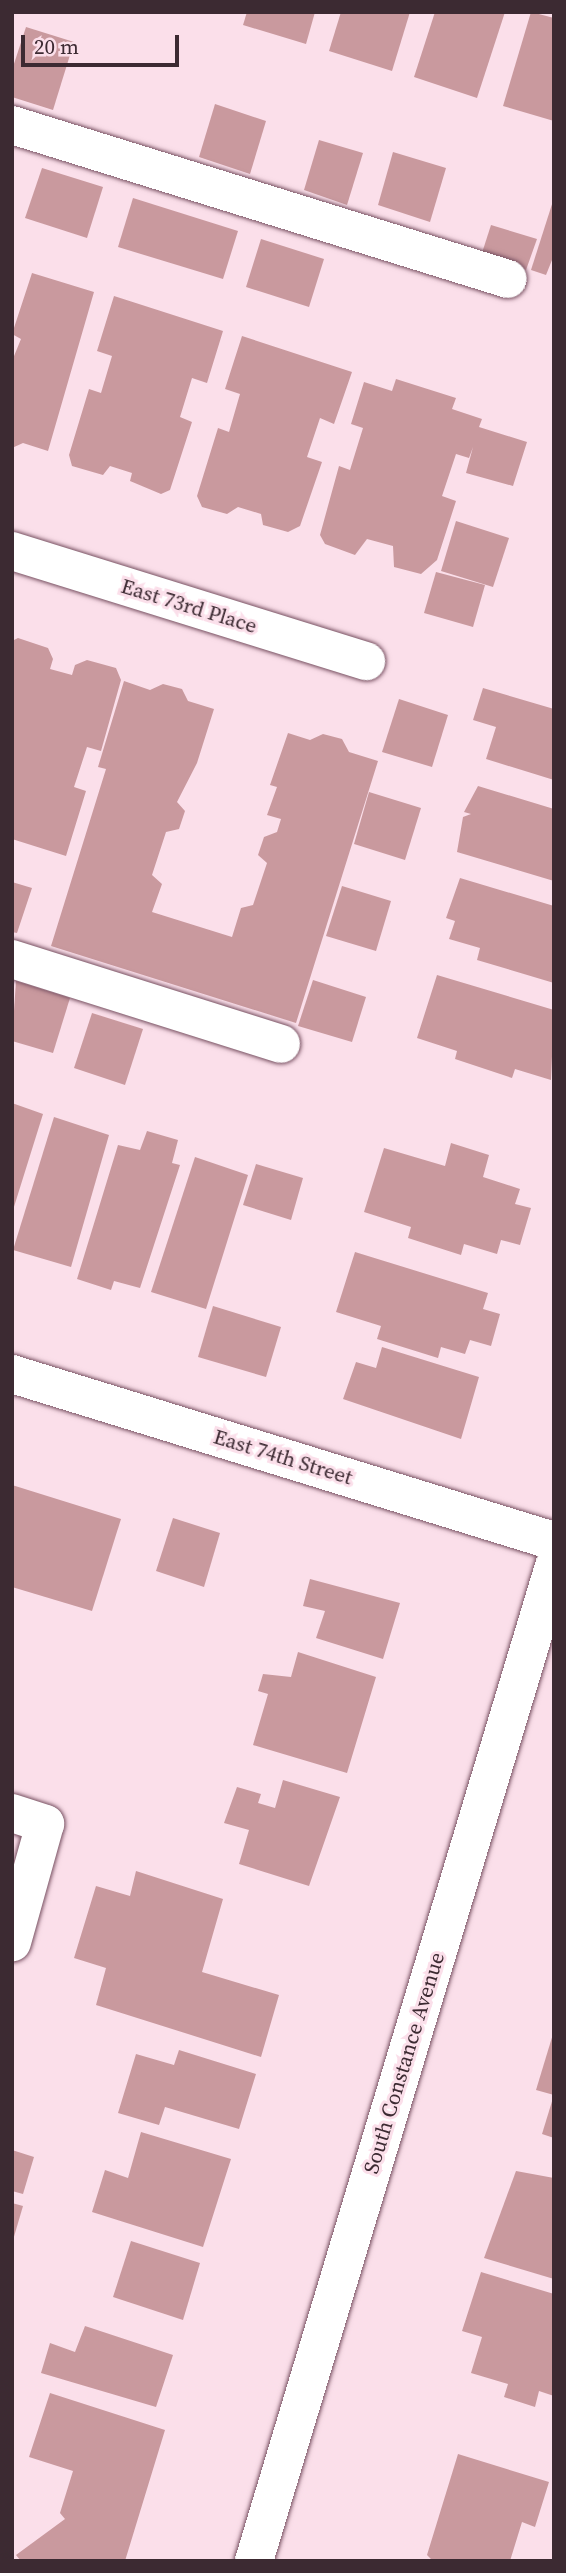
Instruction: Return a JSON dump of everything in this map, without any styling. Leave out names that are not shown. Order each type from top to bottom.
[{"type":"street","points":[[12,125],[508,279]]},
{"type":"street","name":"East 73rd Place","points":[[12,551],[366,661]]},
{"type":"street","points":[[12,959],[281,1044]]},
{"type":"street","name":"East 74th Street","points":[[12,1374],[554,1541]]},
{"type":"street","name":"South Constance Avenue","points":[[254,2561],[554,1566]]},
{"type":"street","points":[[12,1814],[45,1824],[12,1942]]},
{"type":"building","points":[[247,12],[315,12],[306,44],[243,25]]},
{"type":"building","points":[[341,12],[410,12],[392,71],[329,51]]},
{"type":"building","points":[[435,12],[505,12],[477,98],[414,77]]},
{"type":"building","points":[[531,12],[554,18],[554,121],[503,106]]},
{"type":"building","points":[[26,27],[74,42],[53,110],[12,97],[12,70]]},
{"type":"building","points":[[215,104],[266,121],[250,174],[199,157]]},
{"type":"building","points":[[319,140],[363,153],[347,205],[304,190]]},
{"type":"building","points":[[393,152],[446,168],[430,222],[378,205]]},
{"type":"building","points":[[42,168],[103,187],[87,238],[25,218]]},
{"type":"building","points":[[133,198],[238,231],[223,279],[118,247]]},
{"type":"building","points":[[553,201],[554,255],[546,275],[531,270]]},
{"type":"building","points":[[491,225],[537,239],[526,270],[481,256]]},
{"type":"building","points":[[261,239],[324,259],[309,307],[246,287]]},
{"type":"building","points":[[32,273],[94,292],[48,451],[23,443],[12,448],[12,361],[21,339],[12,334]]},
{"type":"building","points":[[114,296],[223,331],[207,383],[192,378],[180,417],[192,422],[170,490],[161,494],[130,481],[132,473],[110,466],[103,475],[72,466],[69,455],[89,389],[101,393],[112,356],[97,351]]},
{"type":"building","points":[[242,336],[352,372],[334,424],[320,418],[307,457],[322,462],[300,526],[288,532],[263,525],[261,514],[238,507],[227,514],[202,507],[197,496],[218,428],[229,432],[240,394],[225,389]]},
{"type":"building","points":[[396,379],[456,398],[452,409],[482,419],[479,427],[527,442],[513,486],[466,473],[473,447],[469,458],[456,454],[442,496],[456,501],[437,560],[421,574],[394,567],[393,546],[367,539],[355,555],[325,544],[320,535],[339,466],[350,470],[363,428],[351,424],[364,382],[392,391]]},
{"type":"building","points":[[456,521],[509,538],[493,587],[441,571]]},
{"type":"building","points":[[436,572],[485,585],[473,627],[424,613]]},
{"type":"building","points":[[18,638],[48,648],[53,659],[50,669],[72,675],[75,665],[87,660],[116,668],[121,680],[101,751],[87,747],[74,787],[86,791],[66,856],[12,839],[12,641]]},
{"type":"building","points":[[124,681],[150,690],[163,684],[182,689],[188,701],[214,709],[197,763],[177,802],[185,811],[179,829],[166,832],[152,875],[162,884],[152,912],[232,937],[241,908],[253,905],[267,863],[258,855],[264,837],[277,832],[281,819],[267,815],[277,787],[270,785],[288,733],[310,740],[323,734],[342,739],[349,752],[378,761],[296,1023],[51,946],[106,769],[98,767]]},
{"type":"building","points":[[483,688],[554,709],[554,780],[486,759],[496,727],[473,720]]},
{"type":"building","points":[[399,699],[448,715],[432,767],[382,752]]},
{"type":"building","points":[[478,786],[554,809],[554,881],[457,852],[463,817],[471,814],[464,812]]},
{"type":"building","points":[[369,792],[421,808],[405,860],[354,844]]},
{"type":"building","points":[[460,878],[554,906],[554,983],[477,960],[480,948],[449,939],[455,921],[446,918]]},
{"type":"building","points":[[12,882],[32,888],[17,933],[12,932]]},
{"type":"building","points":[[342,886],[391,901],[376,951],[326,936]]},
{"type":"building","points":[[437,975],[554,1010],[551,1080],[515,1069],[512,1078],[455,1059],[457,1051],[417,1038]]},
{"type":"building","points":[[313,980],[366,997],[352,1042],[298,1026]]},
{"type":"building","points":[[16,981],[70,998],[53,1053],[12,1041]]},
{"type":"building","points":[[92,1013],[143,1029],[125,1085],[74,1068]]},
{"type":"building","points":[[12,1103],[43,1114],[13,1210],[12,1210]]},
{"type":"building","points":[[54,1117],[109,1135],[71,1267],[13,1250]]},
{"type":"building","points":[[147,1131],[178,1140],[172,1163],[180,1165],[140,1288],[114,1281],[111,1290],[77,1279],[118,1145],[140,1150]]},
{"type":"building","points":[[451,1143],[489,1155],[483,1177],[520,1189],[515,1204],[531,1208],[520,1245],[501,1240],[497,1254],[464,1244],[461,1255],[408,1238],[411,1227],[364,1212],[384,1148],[445,1166]]},
{"type":"building","points":[[195,1157],[248,1175],[206,1309],[151,1292]]},
{"type":"building","points":[[256,1164],[303,1178],[291,1220],[243,1205]]},
{"type":"building","points":[[355,1252],[488,1293],[483,1309],[500,1314],[491,1346],[470,1340],[465,1354],[441,1347],[438,1358],[377,1339],[381,1326],[336,1312]]},
{"type":"building","points":[[213,1306],[281,1327],[266,1377],[198,1357]]},
{"type":"building","points":[[382,1347],[479,1377],[461,1439],[343,1399],[356,1362],[376,1368]]},
{"type":"building","points":[[12,1485],[121,1519],[92,1611],[12,1587]]},
{"type":"building","points":[[173,1518],[220,1533],[204,1587],[156,1571]]},
{"type":"building","points":[[310,1579],[400,1603],[383,1659],[316,1638],[325,1611],[303,1606]]},
{"type":"building","points":[[298,1652],[376,1677],[347,1773],[253,1745],[268,1694],[258,1691],[263,1674],[291,1677]]},
{"type":"building","points":[[283,1780],[340,1797],[309,1886],[239,1864],[249,1830],[224,1823],[237,1787],[261,1794],[258,1803],[275,1808]]},
{"type":"building","points":[[136,1871],[223,1899],[202,1972],[279,1995],[261,2057],[96,2005],[106,1968],[74,1958],[96,1886],[130,1896]]},
{"type":"building","points":[[554,2034],[554,2095],[536,2090]]},
{"type":"building","points":[[179,2050],[256,2074],[239,2129],[165,2107],[159,2125],[118,2113],[136,2054],[174,2065]]},
{"type":"building","points":[[554,2098],[554,2138],[542,2134]]},
{"type":"building","points":[[141,2132],[231,2159],[203,2247],[92,2212],[105,2170],[128,2178]]},
{"type":"building","points":[[12,2150],[34,2157],[23,2194],[12,2191]]},
{"type":"building","points":[[516,2171],[554,2178],[554,2279],[484,2258]]},
{"type":"building","points":[[12,2203],[23,2206],[13,2240],[12,2239]]},
{"type":"building","points":[[131,2241],[200,2263],[183,2320],[113,2297]]},
{"type":"building","points":[[481,2272],[554,2294],[554,2396],[539,2391],[535,2407],[504,2397],[508,2384],[471,2373],[482,2337],[462,2331]]},
{"type":"building","points":[[85,2326],[173,2355],[156,2407],[41,2373],[50,2343],[75,2352]]},
{"type":"building","points":[[50,2393],[165,2430],[125,2561],[21,2561],[16,2555],[65,2519],[60,2513],[73,2471],[29,2457]]},
{"type":"building","points":[[458,2454],[549,2482],[535,2527],[522,2522],[510,2561],[433,2561],[427,2555]]}]
